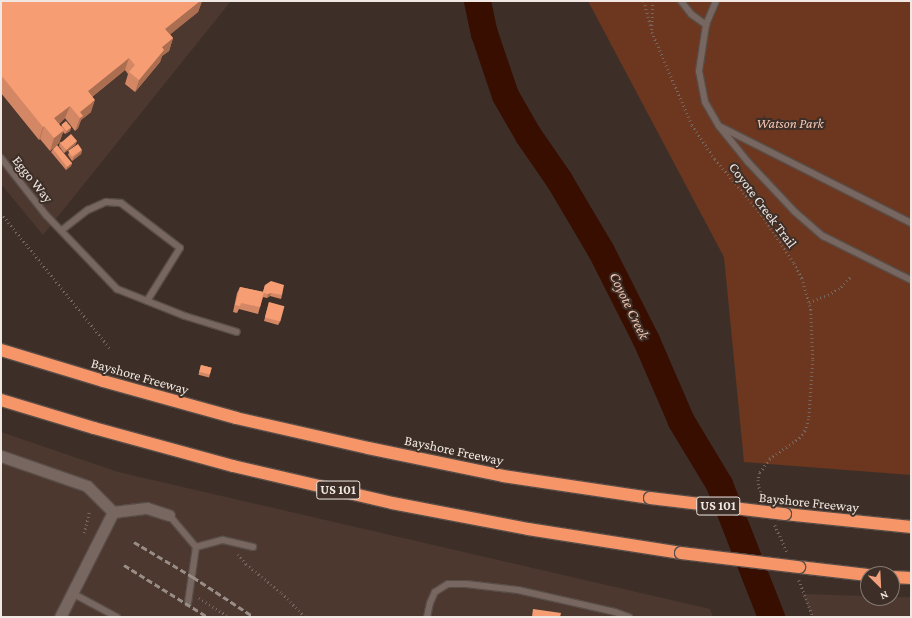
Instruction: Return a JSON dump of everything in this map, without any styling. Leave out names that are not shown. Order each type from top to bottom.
[{"type":"highway","name":"Bayshore Freeway","points":[[1,350],[103,381],[236,418],[503,476],[650,498],[911,527]]},
{"type":"highway","name":"US 101","points":[[1,400],[94,428],[233,466],[392,503],[528,529],[798,571],[860,575]]},
{"type":"highway","points":[[900,577],[911,578]]},
{"type":"street","points":[[1,456],[87,486],[113,512]]},
{"type":"street","points":[[113,512],[147,508],[169,515]]},
{"type":"street","points":[[60,617],[113,512]]},
{"type":"lane","points":[[680,1],[691,14],[706,25]]},
{"type":"lane","points":[[716,1],[706,25],[699,71],[705,102],[719,126],[748,162],[795,212],[823,236],[911,280]]},
{"type":"lane","points":[[719,126],[911,223]]},
{"type":"lane","name":"Eggo Way","points":[[1,158],[46,215],[117,289],[185,316],[237,332]]},
{"type":"lane","points":[[62,230],[88,210],[106,202],[121,203],[180,248],[147,301]]},
{"type":"lane","points":[[169,515],[196,547],[188,603]]},
{"type":"lane","points":[[196,547],[223,540],[253,547]]},
{"type":"lane","points":[[427,617],[428,608],[435,592],[448,584],[466,584],[518,590],[615,612],[629,617]]},
{"type":"lane","points":[[72,593],[117,617]]},
{"type":"path","points":[[644,1],[652,32]]},
{"type":"path","name":"Coyote Creek Trail","points":[[653,1],[652,32],[692,125],[716,159],[762,215],[794,263],[802,278],[811,310],[813,360],[809,419],[805,431],[800,438],[770,459],[760,473],[758,480],[759,487],[765,501]]},
{"type":"path","points":[[1,213],[110,348]]},
{"type":"path","points":[[809,302],[828,295],[841,287],[852,274]]},
{"type":"path","points":[[84,533],[89,514]]},
{"type":"path","points":[[774,523],[790,559]]},
{"type":"path","points":[[234,542],[236,550],[246,564],[282,593],[304,617]]},
{"type":"path","points":[[798,571],[813,617]]},
{"type":"path","points":[[190,593],[229,617]]},
{"type":"shaded area","points":[[1,1],[231,1],[43,235],[1,184]]},
{"type":"shaded area","points":[[1,432],[118,472],[710,609],[713,617],[1,617]]},
{"type":"shaded area","points":[[802,594],[860,596],[860,606],[900,606],[900,597],[911,597],[911,617],[813,617]]},
{"type":"green space","name":"Watson Park","points":[[588,1],[911,1],[911,475],[744,462],[724,257]]},
{"type":"building","points":[[1,1],[200,1],[165,29],[173,38],[162,47],[164,50],[139,80],[129,72],[135,65],[129,58],[88,91],[95,100],[80,112],[83,116],[80,118],[70,106],[54,118],[64,130],[54,138],[44,126],[43,127],[1,75]]},
{"type":"building","points":[[66,121],[71,127],[67,131],[61,125]]},
{"type":"building","points":[[71,134],[77,141],[66,150],[60,143]]},
{"type":"building","points":[[78,144],[82,150],[72,157],[68,151]]},
{"type":"building","points":[[57,145],[72,163],[67,167],[53,149]]},
{"type":"building","points":[[271,281],[284,285],[282,295],[263,292],[265,285]]},
{"type":"building","points":[[240,287],[264,292],[260,307],[241,303],[240,306],[235,305]]},
{"type":"building","points":[[269,302],[284,306],[280,322],[265,317]]},
{"type":"building","points":[[201,365],[212,368],[210,375],[199,372]]},
{"type":"building","points":[[533,609],[561,613],[560,617],[532,617]]},
{"type":"waterway","name":"Coyote Creek","points":[[477,1],[484,33],[505,95],[528,135],[559,180],[601,251],[646,340],[681,421],[719,484],[771,617]]},
{"type":"railway","points":[[134,542],[193,577],[254,617]]},
{"type":"railway","points":[[124,565],[208,617]]}]
